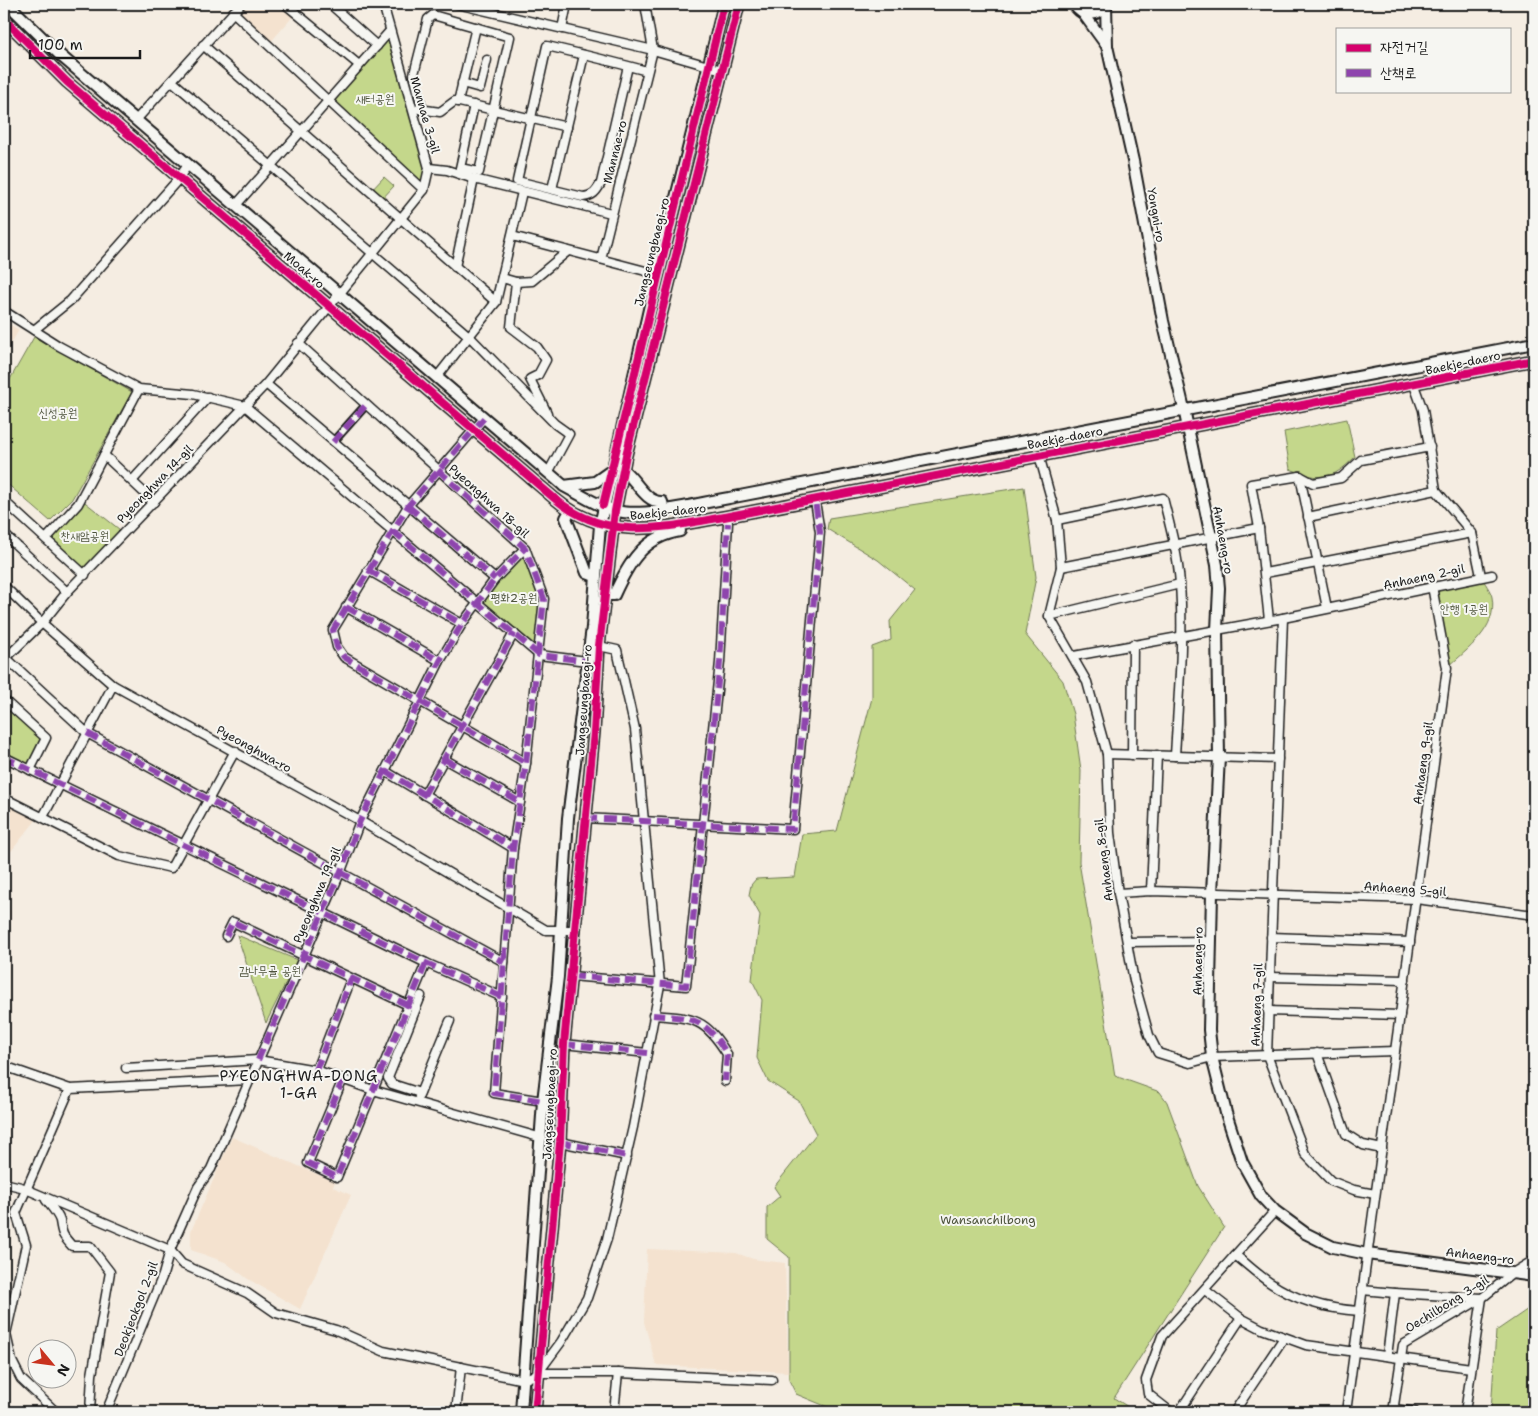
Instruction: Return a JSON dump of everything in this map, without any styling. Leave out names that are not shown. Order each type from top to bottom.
[{"type":"street","name":"Moak-ro","points":[[8,4],[61,56],[548,473],[564,486],[603,505]]},
{"type":"street","points":[[136,120],[241,4]]},
{"type":"street","points":[[285,4],[359,65]]},
{"type":"street","points":[[330,4],[377,46]]},
{"type":"street","name":"Mannae 3-gil","points":[[338,294],[424,190],[429,168],[390,32],[384,4]]},
{"type":"street","points":[[457,4],[653,50],[722,70]]},
{"type":"street","points":[[562,29],[567,4]]},
{"type":"street","name":"Mannae-ro","points":[[601,259],[653,50],[645,4]]},
{"type":"street","name":"Jangseungbaegi-ro","points":[[521,1412],[542,1138],[543,1101],[558,977],[560,930],[574,765],[587,661],[600,525],[603,505],[657,274],[724,4]]},
{"type":"street","name":"Jangseungbaegi-ro","points":[[536,1412],[560,1142],[564,1044],[599,646],[615,511],[623,470],[739,4]]},
{"type":"street","points":[[1076,7],[1093,14],[1099,12],[1106,4]]},
{"type":"street","name":"Yongni-ro","points":[[1106,4],[1108,46],[1133,161],[1163,321],[1187,428]]},
{"type":"street","points":[[1076,7],[1108,46]]},
{"type":"street","points":[[233,12],[424,190]]},
{"type":"street","points":[[474,105],[460,168],[479,172],[494,110],[510,37],[433,15],[428,19],[414,74],[422,108],[434,117],[455,101],[474,105],[494,110],[531,119],[567,127]]},
{"type":"street","name":"Moak-ro","points":[[4,19],[67,82],[180,176],[328,306],[474,430],[570,511],[600,525]]},
{"type":"street","points":[[458,102],[476,27]]},
{"type":"street","points":[[236,205],[300,130],[390,32]]},
{"type":"street","points":[[203,45],[496,302]]},
{"type":"street","points":[[628,66],[601,183],[596,191],[590,196],[583,197],[516,181],[547,46],[648,70]]},
{"type":"street","points":[[552,189],[584,55]]},
{"type":"street","points":[[462,83],[480,88],[487,60]]},
{"type":"street","points":[[172,81],[470,337],[550,419],[568,434],[548,473]]},
{"type":"street","points":[[412,111],[422,108]]},
{"type":"street","points":[[34,330],[71,300],[188,165]]},
{"type":"street","points":[[429,168],[447,170],[522,192],[611,214]]},
{"type":"street","points":[[455,267],[474,179]]},
{"type":"street","points":[[437,377],[496,302],[522,192]]},
{"type":"street","points":[[512,236],[657,274]]},
{"type":"street","points":[[502,278],[516,282],[532,281],[568,251]]},
{"type":"street","points":[[516,282],[510,327],[537,346],[546,360],[538,375],[530,379],[550,419]]},
{"type":"street","name":"Pyeonghwa 14-gil","points":[[4,658],[42,623],[68,592],[266,384],[338,294]]},
{"type":"street","points":[[4,311],[104,371],[139,388],[208,397],[245,406],[539,655],[587,661]]},
{"type":"street","points":[[298,343],[438,470]]},
{"type":"street","name":"Baekje-daero","points":[[603,505],[615,511],[627,513],[664,509],[931,460],[1184,409],[1534,343]]},
{"type":"street","name":"Baekje-daero","points":[[600,525],[613,527],[668,526],[815,501],[1039,455],[1414,385],[1534,360]]},
{"type":"street","points":[[266,384],[495,579]]},
{"type":"street","points":[[1308,516],[1436,490],[1430,448],[1422,410],[1414,385]]},
{"type":"street","points":[[46,539],[78,504],[139,388]]},
{"type":"street","points":[[132,481],[208,397]]},
{"type":"street","points":[[333,442],[366,405]]},
{"type":"street","points":[[484,418],[408,506],[333,630],[337,647],[344,657],[421,700],[526,763]]},
{"type":"street","name":"Anhaeng-ro","points":[[1187,428],[1211,536],[1219,588],[1217,630],[1219,757],[1210,941],[1209,1030],[1212,1057],[1226,1113],[1242,1162],[1261,1196],[1276,1211],[1305,1233],[1326,1243],[1367,1254],[1534,1276]]},
{"type":"street","points":[[1269,620],[1265,573],[1251,484],[1300,476],[1312,482],[1341,478],[1361,460],[1430,448]]},
{"type":"street","points":[[104,455],[154,502]]},
{"type":"street","points":[[1039,455],[1057,520],[1061,567],[1049,616],[1180,584]]},
{"type":"street","name":"Pyeonghwa 18-gil","points":[[438,470],[525,548],[544,599],[526,763],[513,848]]},
{"type":"street","points":[[564,486],[595,482],[612,470]]},
{"type":"street","points":[[623,470],[647,496],[657,502],[662,502],[664,509]]},
{"type":"street","points":[[1300,476],[1327,608]]},
{"type":"street","name":"Anhaeng 2-gil","points":[[1074,656],[1283,618],[1481,576],[1472,533],[1436,490]]},
{"type":"street","points":[[1057,520],[1163,498],[1174,543],[1180,584],[1180,636],[1175,756]]},
{"type":"street","points":[[4,500],[85,575]]},
{"type":"street","points":[[585,818],[793,829],[820,532],[815,501]]},
{"type":"street","points":[[570,511],[566,518],[587,573],[595,576]]},
{"type":"street","points":[[604,595],[614,595],[627,565],[642,549],[666,533],[750,519],[752,512]]},
{"type":"street","points":[[571,976],[686,986],[720,662],[728,523]]},
{"type":"street","points":[[1061,567],[1174,543],[1259,528]]},
{"type":"street","points":[[1265,573],[1472,533]]},
{"type":"street","points":[[4,534],[68,592]]},
{"type":"street","name":"Pyeonghwa 18-gil","points":[[360,821],[440,661],[462,624],[495,579],[525,548]]},
{"type":"street","points":[[368,570],[462,624]]},
{"type":"street","points":[[1481,576],[1492,575]]},
{"type":"street","name":"Pyeonghwa-ro","points":[[4,586],[42,623],[114,685],[360,821],[546,930],[575,930]]},
{"type":"street","name":"Anhaeng 9-gil","points":[[1346,1412],[1447,668],[1432,586]]},
{"type":"street","points":[[346,607],[440,661]]},
{"type":"street","name":"Anhaeng 8-gil","points":[[1049,616],[1074,656],[1087,682],[1107,754],[1110,832],[1118,893],[1134,981],[1149,1035],[1158,1053],[1190,1063],[1212,1057]]},
{"type":"street","points":[[1283,618],[1271,937],[1410,942]]},
{"type":"street","points":[[424,795],[514,633]]},
{"type":"street","points":[[1132,755],[1133,644]]},
{"type":"street","points":[[538,1373],[561,1342],[587,1298],[607,1239],[627,1156],[660,984],[635,729],[617,650],[599,646]]},
{"type":"street","points":[[4,658],[87,733],[504,962]]},
{"type":"street","points":[[43,817],[114,685]]},
{"type":"street","points":[[4,700],[46,738],[30,770]]},
{"type":"street","points":[[4,798],[119,856],[171,868],[235,751]]},
{"type":"street","points":[[1107,754],[1278,759]]},
{"type":"street","points":[[1151,891],[1157,755]]},
{"type":"street","points":[[4,757],[426,963],[502,997]]},
{"type":"street","points":[[444,759],[520,802]]},
{"type":"street","points":[[385,771],[513,848],[510,909],[494,1093],[543,1101]]},
{"type":"street","name":"Pyeonghwa 19-gil","points":[[249,1080],[341,871],[360,821]]},
{"type":"street","name":"Anhaeng 5-gil","points":[[1118,893],[1151,891],[1416,899],[1534,915]]},
{"type":"street","points":[[226,936],[233,922],[410,1006]]},
{"type":"street","name":"Anhaeng 7-gil","points":[[1271,937],[1267,1055],[1301,1146],[1314,1166],[1331,1181],[1354,1190],[1375,1194]]},
{"type":"street","points":[[1128,942],[1210,941]]},
{"type":"street","points":[[343,1079],[308,1163],[337,1176],[410,1006],[426,963]]},
{"type":"street","points":[[1270,976],[1405,980]]},
{"type":"street","points":[[316,1070],[351,979]]},
{"type":"street","points":[[420,1093],[392,1084],[388,1078],[421,996]]},
{"type":"street","points":[[1268,1011],[1400,1015]]},
{"type":"street","points":[[654,1015],[694,1020],[709,1028],[728,1054],[725,1080]]},
{"type":"street","points":[[416,1102],[450,1021]]},
{"type":"street","points":[[564,1044],[647,1053]]},
{"type":"street","name":"Anhaeng 7-gil","points":[[1212,1057],[1395,1051]]},
{"type":"street","points":[[1317,1054],[1342,1127],[1353,1140],[1382,1149]]},
{"type":"street","points":[[126,1068],[258,1060],[316,1070],[373,1090],[542,1138]]},
{"type":"street","points":[[4,1066],[70,1089],[249,1080]]},
{"type":"street","name":"Deokjeokgol 2-gil","points":[[106,1412],[163,1275],[170,1250],[198,1187],[211,1169],[249,1080]]},
{"type":"street","points":[[56,1412],[21,1379],[12,1361],[6,1334],[26,1245],[16,1213],[70,1089]]},
{"type":"street","points":[[560,1142],[627,1156]]},
{"type":"street","points":[[4,1183],[27,1190],[170,1250],[182,1264],[247,1293],[276,1313],[336,1330],[383,1351],[524,1380],[538,1373],[618,1373],[772,1380]]},
{"type":"street","points":[[46,1199],[60,1220],[59,1228],[63,1236],[72,1246],[90,1246],[110,1272],[92,1375],[90,1412]]},
{"type":"street","points":[[1171,1412],[1148,1394],[1146,1380],[1162,1336],[1276,1211]]},
{"type":"street","points":[[1235,1255],[1284,1292],[1318,1305],[1360,1311]]},
{"type":"street","name":"Oechilbong 3-gil","points":[[1416,1412],[1393,1411],[1403,1345],[1482,1298],[1513,1273],[1534,1260]]},
{"type":"street","points":[[1205,1290],[1241,1318],[1284,1339],[1322,1348],[1471,1368]]},
{"type":"street","points":[[1362,1290],[1395,1294],[1482,1298],[1465,1412]]},
{"type":"street","points":[[1387,1356],[1395,1294]]},
{"type":"street","points":[[1179,1412],[1241,1318]]},
{"type":"street","points":[[1234,1412],[1284,1339]]},
{"type":"street","points":[[456,1412],[462,1366]]},
{"type":"street","points":[[614,1412],[618,1373]]},
{"type":"shaded area","points":[[241,4],[285,4],[296,13],[268,45],[233,12]]},
{"type":"shaded area","points":[[4,321],[19,330],[4,356]]},
{"type":"shaded area","points":[[4,803],[37,819],[4,860]]},
{"type":"shaded area","points":[[4,898],[11,912],[4,951]]},
{"type":"shaded area","points":[[232,1137],[335,1182],[333,1187],[351,1195],[300,1309],[248,1279],[225,1262],[191,1250],[191,1231]]},
{"type":"shaded area","points":[[647,1249],[736,1253],[753,1259],[785,1263],[788,1372],[656,1365],[644,1322]]},
{"type":"green space","name":"새터공원","points":[[390,31],[429,168],[424,190],[327,100]]},
{"type":"green space","points":[[384,177],[394,186],[380,201],[370,192]]},
{"type":"green space","name":"신성공원","points":[[34,337],[132,392],[72,499],[50,521],[4,481],[4,390]]},
{"type":"green space","points":[[1347,419],[1355,457],[1347,465],[1332,475],[1318,477],[1290,469],[1284,432]]},
{"type":"green space","name":"Wansanchilbong","points":[[1024,487],[1036,577],[1025,634],[1063,681],[1073,714],[1081,770],[1079,862],[1115,1076],[1160,1092],[1167,1102],[1198,1186],[1224,1227],[1114,1398],[1136,1412],[830,1412],[830,1408],[796,1394],[789,1380],[789,1257],[767,1239],[767,1207],[780,1196],[774,1187],[816,1134],[799,1101],[768,1081],[757,1058],[762,1000],[752,980],[760,915],[749,895],[751,885],[756,879],[795,877],[802,834],[837,831],[872,698],[872,647],[891,640],[890,621],[915,590],[878,560],[827,529],[829,518]]},
{"type":"green space","name":"찬새암공원","points":[[81,499],[124,533],[85,575],[46,539]]},
{"type":"green space","name":"평화2공원","points":[[525,548],[544,599],[539,655],[478,603]]},
{"type":"green space","name":"안행 1공원","points":[[1481,576],[1492,597],[1493,608],[1490,619],[1486,629],[1472,646],[1447,668],[1432,586]]},
{"type":"green space","points":[[4,700],[46,738],[30,770],[4,757]]},
{"type":"green space","name":"감나무골 공원","points":[[237,935],[297,960],[266,1023]]},
{"type":"green space","points":[[1531,1307],[1534,1307],[1534,1412],[1491,1412],[1496,1331]]},
{"type":"marked path","points":[[333,442],[366,405]]},
{"type":"marked path","points":[[484,418],[408,506],[333,630],[337,647],[344,657],[526,763]]},
{"type":"marked path","points":[[438,470],[525,548],[544,599],[526,763],[513,848],[494,1093],[543,1101]]},
{"type":"marked path","points":[[585,818],[793,829],[820,532],[815,501]]},
{"type":"marked path","points":[[408,506],[495,579]]},
{"type":"marked path","points":[[571,976],[686,986],[720,662],[728,523]]},
{"type":"marked path","points":[[393,531],[539,655],[587,661]]},
{"type":"marked path","points":[[258,1060],[341,871],[360,821],[440,661],[462,624],[495,579],[525,548]]},
{"type":"marked path","points":[[368,570],[462,624]]},
{"type":"marked path","points":[[346,607],[440,661]]},
{"type":"marked path","points":[[424,795],[514,633]]},
{"type":"marked path","points":[[87,733],[504,962]]},
{"type":"marked path","points":[[4,757],[426,963],[502,997]]},
{"type":"marked path","points":[[444,759],[520,802]]},
{"type":"marked path","points":[[385,771],[513,848]]},
{"type":"marked path","points":[[226,936],[233,922],[410,1006]]},
{"type":"marked path","points":[[343,1079],[308,1163],[337,1177],[426,963]]},
{"type":"marked path","points":[[316,1070],[351,979]]},
{"type":"marked path","points":[[653,1015],[689,1019],[697,1022],[712,1033],[727,1054],[725,1081]]},
{"type":"marked path","points":[[564,1044],[647,1053]]},
{"type":"marked path","points":[[560,1142],[627,1156]]},
{"type":"cycle path","points":[[603,505],[724,4]]},
{"type":"cycle path","points":[[535,1412],[560,1142],[564,1044],[594,732],[599,646],[615,511],[626,455],[739,4]]},
{"type":"cycle path","points":[[4,19],[67,82],[554,498],[574,512],[595,522],[616,527],[660,527],[729,516],[1534,360]]},
{"type":"district","name":"PYEONGHWA-DONG 1-GA","points":[[299,1084]]}]
